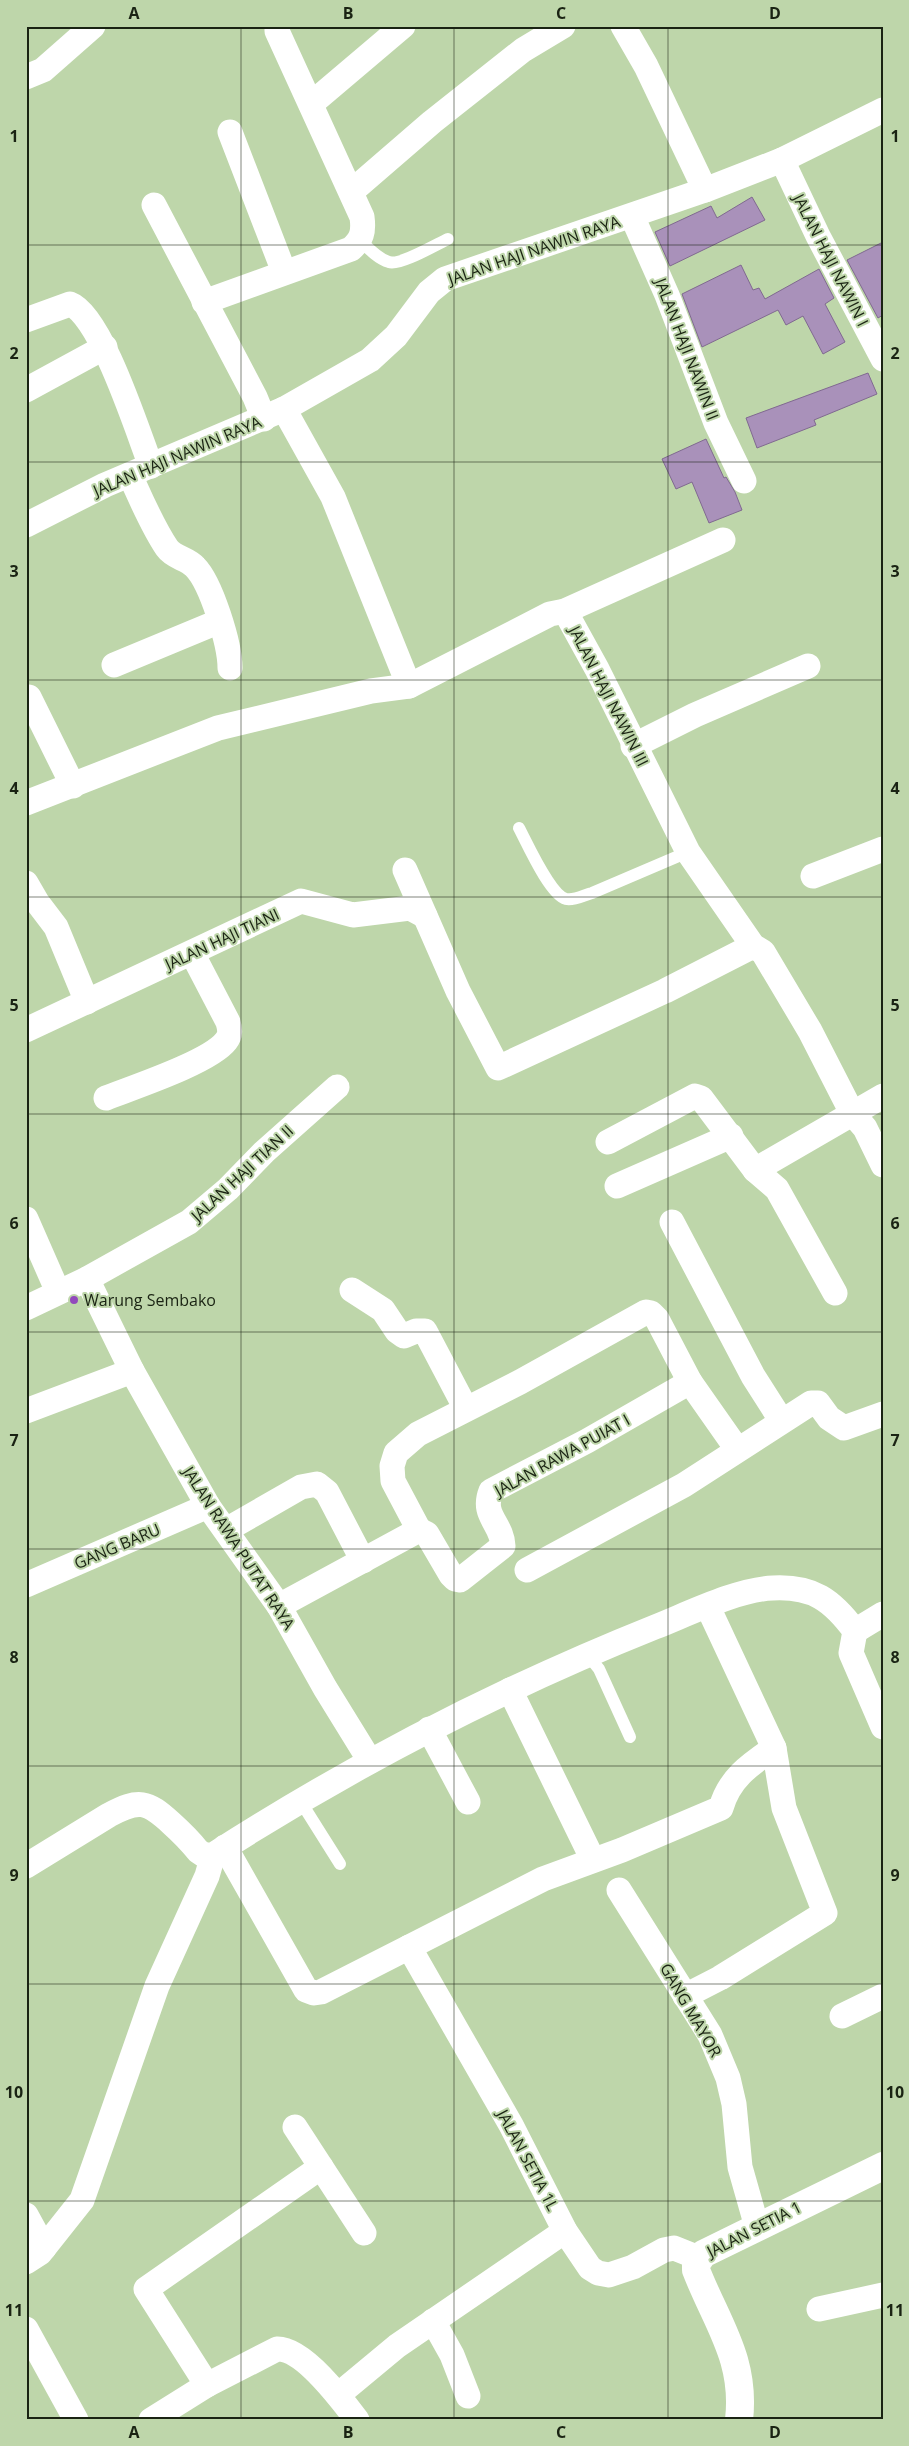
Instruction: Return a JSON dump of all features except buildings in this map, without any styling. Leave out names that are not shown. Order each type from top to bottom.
[{"type":"street","points":[[26,77],[43,70],[93,26]]},
{"type":"street","points":[[204,302],[284,272],[339,255],[351,249],[360,240],[364,229],[362,217],[277,31],[278,26]]},
{"type":"street","points":[[311,104],[403,26]]},
{"type":"street","points":[[351,192],[432,122],[500,68],[523,50],[563,26]]},
{"type":"street","points":[[623,26],[646,66],[705,190]]},
{"type":"street","name":"JALAN HAJI NAWIN RAYA","points":[[26,525],[141,470],[274,414],[370,360],[396,336],[429,292],[445,279],[705,190],[782,160],[883,110]]},
{"type":"street","points":[[230,132],[284,272]]},
{"type":"street","name":"JALAN HAJI NAWIN I","points":[[782,160],[822,244],[883,359]]},
{"type":"street","points":[[154,205],[255,397],[274,414],[333,497],[408,686]]},
{"type":"street","name":"JALAN HAJI NAWIN II","points":[[632,216],[667,295],[716,423],[744,481]]},
{"type":"street","points":[[26,320],[70,304],[78,307],[105,347],[141,470],[167,549],[178,558],[192,564],[201,574],[220,621],[230,653],[230,668]]},
{"type":"street","points":[[26,390],[105,347]]},
{"type":"street","points":[[565,611],[723,540]]},
{"type":"street","name":"JALAN HAJI NAWIN III","points":[[26,803],[218,728],[371,691],[408,686],[550,614],[565,611],[597,669],[633,746],[688,852],[753,946],[763,952],[801,1015],[852,1113],[865,1128],[883,1165]]},
{"type":"street","points":[[114,664],[220,621]]},
{"type":"street","points":[[633,746],[695,715],[808,666]]},
{"type":"street","points":[[29,696],[73,786]]},
{"type":"street","points":[[813,876],[883,848]]},
{"type":"street","points":[[405,870],[458,991],[498,1068],[664,992],[753,946]]},
{"type":"street","points":[[26,883],[37,902],[56,927],[87,1002]]},
{"type":"street","name":"JALAN HAJI TIANI","points":[[26,1030],[301,902],[353,915],[410,908],[426,916]]},
{"type":"street","points":[[106,1098],[180,1068],[219,1048],[228,1039],[230,1032],[228,1022],[192,953]]},
{"type":"street","name":"JALAN HAJI TIAN II","points":[[26,1308],[87,1279],[189,1222],[228,1189],[264,1152],[337,1087]]},
{"type":"street","points":[[608,1142],[695,1096],[704,1101],[755,1170],[777,1189],[836,1293]]},
{"type":"street","points":[[755,1170],[883,1096]]},
{"type":"street","points":[[617,1186],[731,1136]]},
{"type":"street","points":[[26,1219],[58,1292]]},
{"type":"street","points":[[672,1222],[753,1376],[781,1420]]},
{"type":"street","name":"JALAN RAWA PUTAT RAYA","points":[[87,1279],[132,1370],[208,1506],[279,1606],[306,1657],[370,1761]]},
{"type":"street","points":[[352,1290],[383,1310],[397,1331],[404,1336],[416,1331],[425,1331],[466,1410]]},
{"type":"street","name":"JALAN RAWA PUIAT I","points":[[646,1312],[651,1313],[657,1319],[697,1391],[587,1441],[491,1491],[488,1500],[488,1511],[500,1534],[503,1546],[460,1580],[455,1580],[427,1534],[419,1530],[393,1481],[392,1466],[396,1453],[418,1434],[646,1312]]},
{"type":"street","points":[[26,1411],[132,1370]]},
{"type":"street","points":[[697,1391],[737,1450]]},
{"type":"street","points":[[527,1570],[684,1485],[781,1420],[815,1402],[821,1406],[829,1418],[844,1428],[883,1414]]},
{"type":"street","points":[[226,1530],[301,1488],[317,1484],[327,1492],[363,1561]]},
{"type":"street","name":"GANG BARU","points":[[26,1585],[208,1506]]},
{"type":"street","points":[[279,1606],[419,1530]]},
{"type":"street","points":[[26,1866],[123,1807],[138,1804],[154,1807],[204,1855],[219,1851],[370,1761],[429,1729],[587,1654],[708,1606],[761,1590],[798,1589],[820,1596],[838,1608],[855,1630],[852,1653],[883,1727]]},
{"type":"street","points":[[685,1996],[720,1978],[824,1914],[784,1808],[774,1748],[708,1606]]},
{"type":"street","points":[[855,1630],[883,1614]]},
{"type":"street","points":[[510,1690],[593,1860]]},
{"type":"street","points":[[429,1729],[468,1802]]},
{"type":"street","points":[[219,1851],[306,1990],[314,1994],[543,1879],[622,1850],[721,1808],[725,1793],[742,1770],[774,1748]]},
{"type":"street","points":[[35,2255],[82,2200],[157,1986],[219,1851]]},
{"type":"street","name":"GANG MAYOR","points":[[619,1890],[710,2036],[732,2090],[740,2167],[757,2227]]},
{"type":"street","name":"JALAN SETIA 1L","points":[[409,1947],[421,1972],[511,2125],[565,2231],[590,2268],[598,2273],[609,2275],[633,2267],[664,2250],[674,2248],[699,2258]]},
{"type":"street","points":[[842,2016],[883,1996]]},
{"type":"street","points":[[295,2127],[364,2233]]},
{"type":"street","name":"JALAN SETIA 1","points":[[739,2420],[741,2394],[739,2373],[733,2354],[696,2270],[699,2258],[703,2254],[757,2227],[883,2166]]},
{"type":"street","points":[[207,2385],[146,2289],[321,2167]]},
{"type":"street","points":[[26,2215],[35,2255]]},
{"type":"street","points":[[338,2395],[398,2346],[565,2231]]},
{"type":"street","points":[[819,2309],[883,2295]]},
{"type":"street","points":[[433,2321],[452,2355],[468,2396]]},
{"type":"street","points":[[26,2329],[76,2420]]},
{"type":"street","points":[[151,2420],[207,2385],[277,2349],[284,2349],[294,2353],[338,2395],[357,2420]]},
{"type":"lane","points":[[360,240],[373,252],[390,263],[399,262],[448,239]]},
{"type":"lane","points":[[519,828],[555,892],[565,899],[576,899],[688,852]]},
{"type":"lane","points":[[587,1654],[599,1669],[630,1737]]},
{"type":"lane","points":[[301,1802],[340,1864]]},
{"type":"place","name":"Warung Sembako","points":[[74,1300]]}]
